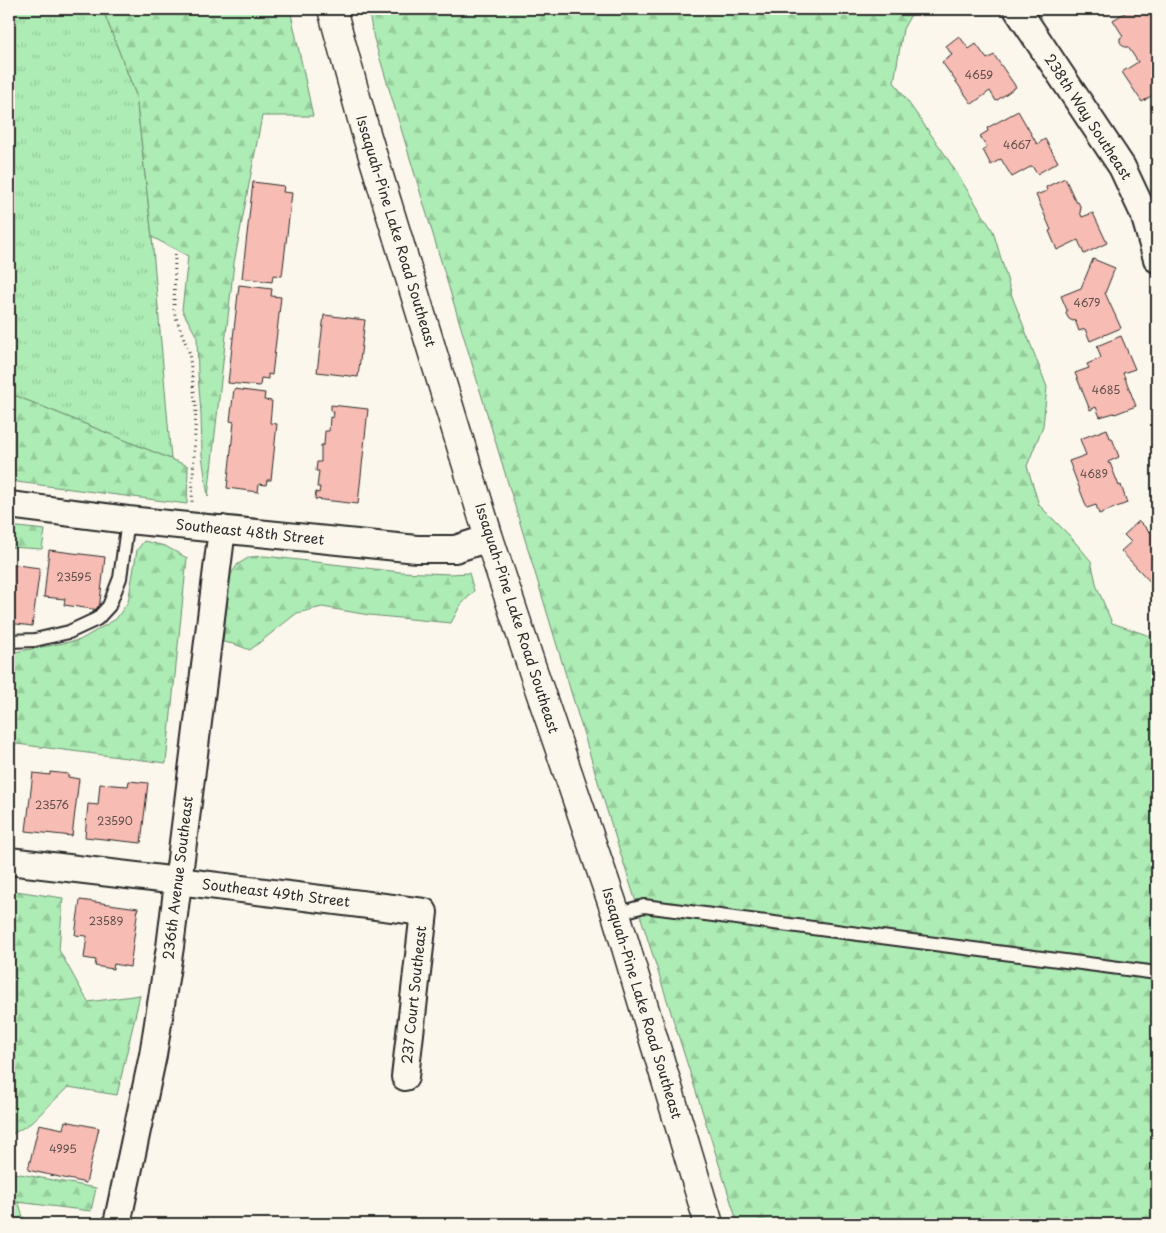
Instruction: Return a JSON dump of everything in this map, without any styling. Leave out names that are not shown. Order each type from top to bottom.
[{"type":"main road","name":"Issaquah-Pine Lake Road Southeast","points":[[332,9],[365,130],[490,538],[616,914],[709,1224]]},
{"type":"street","name":"238th Way Southeast","points":[[1017,9],[1122,166],[1144,214],[1157,259]]},
{"type":"street","name":"Southeast 48th Street","points":[[9,505],[128,520],[418,549],[455,549],[490,538]]},
{"type":"street","name":"236th Avenue Southeast","points":[[116,1224],[152,1055],[170,946],[222,529]]},
{"type":"street","name":"Southeast 49th Street","points":[[9,861],[424,912]]},
{"type":"street","name":"237 Court Southeast","points":[[405,1077],[424,912]]},
{"type":"lane","points":[[9,641],[35,640],[69,632],[97,619],[109,606],[120,578],[128,520]]},
{"type":"lane","points":[[616,914],[644,906],[1157,973]]},
{"type":"path","points":[[175,254],[174,312],[189,352],[196,408],[192,526]]},
{"type":"shaded area","points":[[143,1216],[208,1224],[141,1224]]},
{"type":"green space","points":[[9,9],[104,9],[136,95],[152,237],[171,459],[9,393]]},
{"type":"green space","points":[[104,9],[290,9],[313,116],[262,116],[234,263],[208,497],[202,455],[197,337],[182,310],[188,256],[152,237],[136,95]]},
{"type":"green space","points":[[368,9],[914,9],[903,29],[894,82],[944,153],[993,231],[1012,296],[1047,387],[1043,426],[1027,466],[1039,505],[1069,535],[1091,561],[1097,587],[1112,623],[1150,636],[1157,635],[1157,1224],[738,1224],[603,798],[374,39]]},
{"type":"green space","points":[[9,393],[188,466],[187,504],[9,481]]},
{"type":"green space","points":[[9,526],[45,530],[42,549],[9,547]]},
{"type":"green space","points":[[144,541],[165,546],[187,558],[166,763],[9,743],[9,653],[80,640],[116,619],[128,602],[137,550]]},
{"type":"green space","points":[[265,556],[400,572],[469,573],[474,591],[460,606],[451,623],[369,615],[322,607],[297,613],[250,650],[223,642],[231,574],[238,564],[250,557]]},
{"type":"green space","points":[[9,890],[63,898],[59,950],[88,1002],[140,995],[117,1095],[68,1087],[31,1123],[9,1136]]},
{"type":"green space","points":[[9,1172],[96,1188],[91,1211],[9,1201]]},
{"type":"green space","points":[[9,1202],[19,1203],[25,1224],[9,1224]]},
{"type":"building","points":[[1131,9],[1143,9],[1148,16],[1151,14],[1157,23],[1157,65],[1153,68],[1157,75],[1157,92],[1142,102],[1122,72],[1138,62],[1128,47],[1124,47],[1120,42],[1120,38],[1123,36],[1113,20]]},
{"type":"building","points":[[959,36],[969,49],[976,44],[987,59],[994,55],[1016,87],[996,101],[990,91],[972,104],[942,62],[952,55],[946,46]]},
{"type":"building","points":[[1018,111],[1037,144],[1045,139],[1058,162],[1037,174],[1032,166],[1012,177],[1001,159],[991,165],[983,150],[987,147],[980,136],[988,131],[987,128]]},
{"type":"building","points":[[1065,178],[1076,202],[1078,202],[1081,208],[1082,217],[1093,213],[1107,243],[1084,254],[1078,240],[1057,250],[1049,231],[1051,230],[1036,195],[1047,191],[1046,187]]},
{"type":"building","points":[[253,182],[284,186],[283,192],[292,193],[282,276],[273,275],[272,282],[242,278]]},
{"type":"building","points":[[1093,259],[1115,268],[1105,293],[1121,328],[1090,341],[1085,329],[1079,331],[1075,320],[1069,319],[1061,296],[1081,288]]},
{"type":"building","points":[[239,285],[272,289],[271,296],[281,297],[272,375],[268,374],[268,379],[261,378],[260,386],[228,383]]},
{"type":"building","points":[[324,315],[365,320],[358,377],[317,372]]},
{"type":"building","points":[[1121,336],[1135,369],[1123,373],[1136,406],[1115,414],[1100,417],[1096,407],[1090,410],[1075,373],[1089,368],[1087,364],[1101,358],[1097,346]]},
{"type":"building","points":[[234,389],[265,393],[264,400],[272,401],[270,423],[277,424],[271,480],[267,480],[266,485],[259,484],[258,492],[227,488],[234,422],[230,421]]},
{"type":"building","points":[[331,405],[368,409],[358,504],[315,499],[316,492],[319,493],[320,487],[317,487],[319,471],[316,471],[317,462],[321,462],[321,445],[324,445],[325,431],[329,431],[330,417],[333,418],[334,412],[331,412]]},
{"type":"building","points":[[1107,429],[1119,457],[1108,462],[1119,486],[1121,485],[1127,503],[1099,514],[1096,505],[1087,508],[1069,461],[1086,455],[1080,439]]},
{"type":"building","points":[[1139,521],[1150,532],[1154,528],[1157,532],[1157,589],[1121,551],[1131,542],[1124,535]]},
{"type":"building","points":[[49,550],[105,557],[99,610],[64,605],[65,599],[44,597]]},
{"type":"building","points":[[9,564],[40,568],[32,626],[9,623]]},
{"type":"building","points":[[50,772],[68,774],[68,777],[79,779],[72,836],[26,831],[33,773],[50,775]]},
{"type":"building","points":[[129,781],[148,783],[141,843],[85,837],[88,804],[98,805],[100,784],[128,786]]},
{"type":"building","points":[[9,793],[14,794],[10,832],[9,832]]},
{"type":"building","points":[[80,900],[138,908],[130,967],[114,964],[113,969],[95,966],[96,960],[84,958],[87,936],[75,935]]},
{"type":"building","points":[[65,1121],[99,1128],[86,1183],[28,1170],[39,1124],[63,1129]]}]
